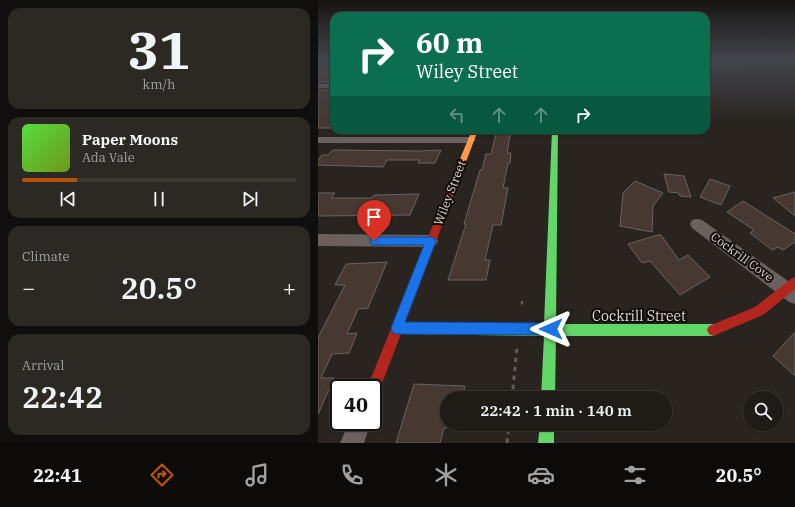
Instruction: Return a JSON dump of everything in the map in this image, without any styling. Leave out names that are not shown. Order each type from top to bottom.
[{"type":"street","points":[[318,86],[330,86]]},
{"type":"street","points":[[548,391],[555,134]]},
{"type":"street","points":[[318,140],[473,135]]},
{"type":"street","name":"Wiley Street","points":[[377,379],[473,135]]},
{"type":"street","name":"Cockrill Cove","points":[[697,224],[792,289]]},
{"type":"street","points":[[318,240],[431,241]]},
{"type":"street","name":"Cockrill Street","points":[[397,328],[551,329],[641,332],[710,331],[758,311],[792,289]]},
{"type":"street","points":[[352,443],[357,431]]},
{"type":"street","points":[[546,443],[547,431]]},
{"type":"path","points":[[522,301],[522,306]]},
{"type":"path","points":[[513,391],[518,346]]},
{"type":"path","points":[[507,443],[508,431]]},
{"type":"building","points":[[318,81],[330,81],[330,82],[318,82]]},
{"type":"building","points":[[318,90],[330,90],[330,128],[318,128]]},
{"type":"building","points":[[496,134],[510,134],[507,153],[511,153],[510,163],[508,163],[503,188],[508,188],[501,225],[493,225],[485,260],[490,260],[486,280],[448,280],[466,224],[464,224],[480,170],[482,170],[486,154],[491,154]]},
{"type":"building","points":[[333,150],[441,150],[435,163],[418,163],[420,160],[387,160],[383,167],[318,165],[318,160],[322,155],[328,155]]},
{"type":"building","points":[[664,174],[684,176],[691,197],[680,196],[679,193],[669,192]]},
{"type":"building","points":[[710,179],[730,186],[721,205],[700,197]]},
{"type":"building","points":[[635,181],[663,193],[653,206],[652,232],[620,226],[623,193]]},
{"type":"building","points":[[795,192],[795,216],[773,198]]},
{"type":"building","points":[[318,193],[335,193],[331,198],[372,198],[374,195],[419,194],[410,215],[318,216]]},
{"type":"building","points":[[743,201],[795,234],[795,242],[783,250],[778,247],[772,250],[750,233],[754,230],[727,212]]},
{"type":"building","points":[[661,235],[679,260],[688,255],[710,277],[680,295],[650,261],[642,263],[628,244]]},
{"type":"building","points":[[387,262],[368,308],[358,309],[347,334],[357,333],[349,353],[332,354],[321,378],[334,378],[330,379],[330,387],[318,414],[318,338],[345,285],[335,285],[346,264]]},
{"type":"building","points":[[795,332],[795,376],[773,356]]},
{"type":"building","points":[[414,384],[465,386],[464,391],[440,391],[440,431],[443,431],[440,443],[396,443]]},
{"type":"traffic: fast","points":[[548,391],[555,134]]},
{"type":"traffic: fast","points":[[397,328],[641,331],[713,330]]},
{"type":"traffic: fast","points":[[546,443],[547,431]]},
{"type":"traffic: slow","points":[[456,178],[473,134]]},
{"type":"traffic: jam","points":[[377,379],[456,178]]},
{"type":"traffic: jam","points":[[713,330],[759,311],[795,282]]},
{"type":"route","points":[[374,241],[431,241],[397,328],[551,329]]}]
